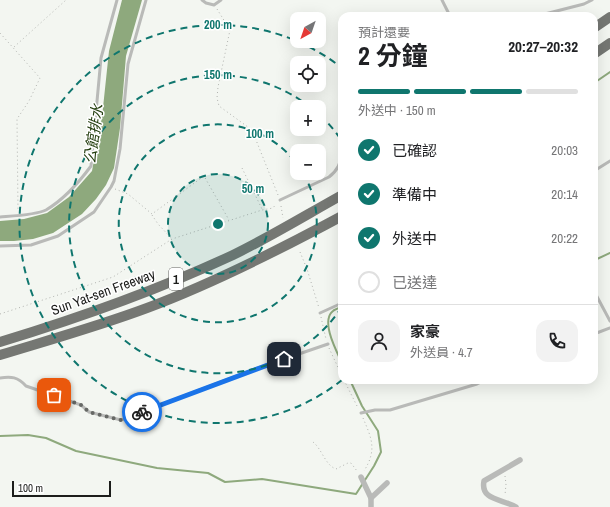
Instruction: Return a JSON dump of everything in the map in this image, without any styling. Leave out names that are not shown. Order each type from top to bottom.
[{"type":"highway","points":[[598,25],[610,17]]},
{"type":"highway","points":[[598,51],[610,43]]},
{"type":"highway","name":"Sun Yat-sen Freeway","points":[[0,342],[41,330],[135,296],[188,274],[233,254],[338,197]]},
{"type":"highway","name":"Sun Yat-sen Freeway","points":[[0,355],[95,326],[154,305],[242,268],[338,218]]},
{"type":"street","points":[[516,507],[486,495],[483,484],[484,481],[520,460]]},
{"type":"street","points":[[361,477],[371,498],[371,507]]},
{"type":"street","points":[[371,498],[387,484]]},
{"type":"lane","points":[[0,217],[18,216],[45,210],[60,199],[83,177],[91,166],[101,58],[117,0]]},
{"type":"lane","points":[[0,246],[31,245],[58,236],[94,212],[111,187],[114,181],[120,149],[128,64],[146,0]]},
{"type":"lane","points":[[202,0],[206,3],[214,5],[221,0]]},
{"type":"lane","points":[[442,0],[448,12]]},
{"type":"lane","points":[[553,12],[584,4],[592,0]]},
{"type":"lane","points":[[598,168],[610,161]]},
{"type":"lane","points":[[280,200],[329,177],[338,168]]},
{"type":"lane","points":[[598,298],[610,321]]},
{"type":"lane","points":[[320,313],[338,305]]},
{"type":"lane","points":[[598,332],[610,328]]},
{"type":"lane","points":[[0,378],[8,376],[20,379],[26,386],[81,405],[89,412],[121,420],[255,369],[328,344]]},
{"type":"lane","points":[[361,413],[375,410],[390,410],[477,384]]},
{"type":"path","points":[[13,47],[66,0]]},
{"type":"path","points":[[214,5],[230,30],[218,87],[217,98],[219,106],[252,130],[280,200],[283,218]]},
{"type":"path","points":[[0,33],[40,78],[29,101],[17,119],[18,216]]},
{"type":"path","points":[[242,168],[262,210]]},
{"type":"path","points":[[152,214],[204,176],[230,220]]},
{"type":"path","points":[[111,187],[128,194],[152,214],[158,224],[172,239]]},
{"type":"path","points":[[0,314],[112,276],[172,239],[262,210],[273,208],[280,200]]},
{"type":"path","points":[[313,442],[317,445],[332,468],[336,470],[348,463],[351,463],[361,477],[369,463],[373,450],[372,438],[346,384]]},
{"type":"path","points":[[503,470],[506,484],[504,502]]},
{"type":"shaded area","points":[[122,0],[142,0],[126,56],[120,128],[114,168],[106,185],[96,199],[82,214],[53,233],[33,239],[0,241],[0,221],[24,219],[47,213],[69,197],[92,171],[102,117],[109,51]]},
{"type":"waterway","points":[[598,80],[610,72]]},
{"type":"waterway","points":[[598,259],[610,253]]},
{"type":"waterway","points":[[338,308],[333,311],[329,316],[328,322],[331,337],[338,354]]},
{"type":"waterway","points":[[0,436],[28,435],[46,438],[76,451],[157,468],[208,473],[225,482],[262,479],[356,494],[381,452],[378,431],[362,406],[352,384]]},
{"type":"way so far","points":[[54,395],[81,405],[89,412],[121,420],[142,412]]},
{"type":"route","points":[[142,412],[284,359]]},
{"type":"water label","name":"公館排水","points":[[94,134]]}]
